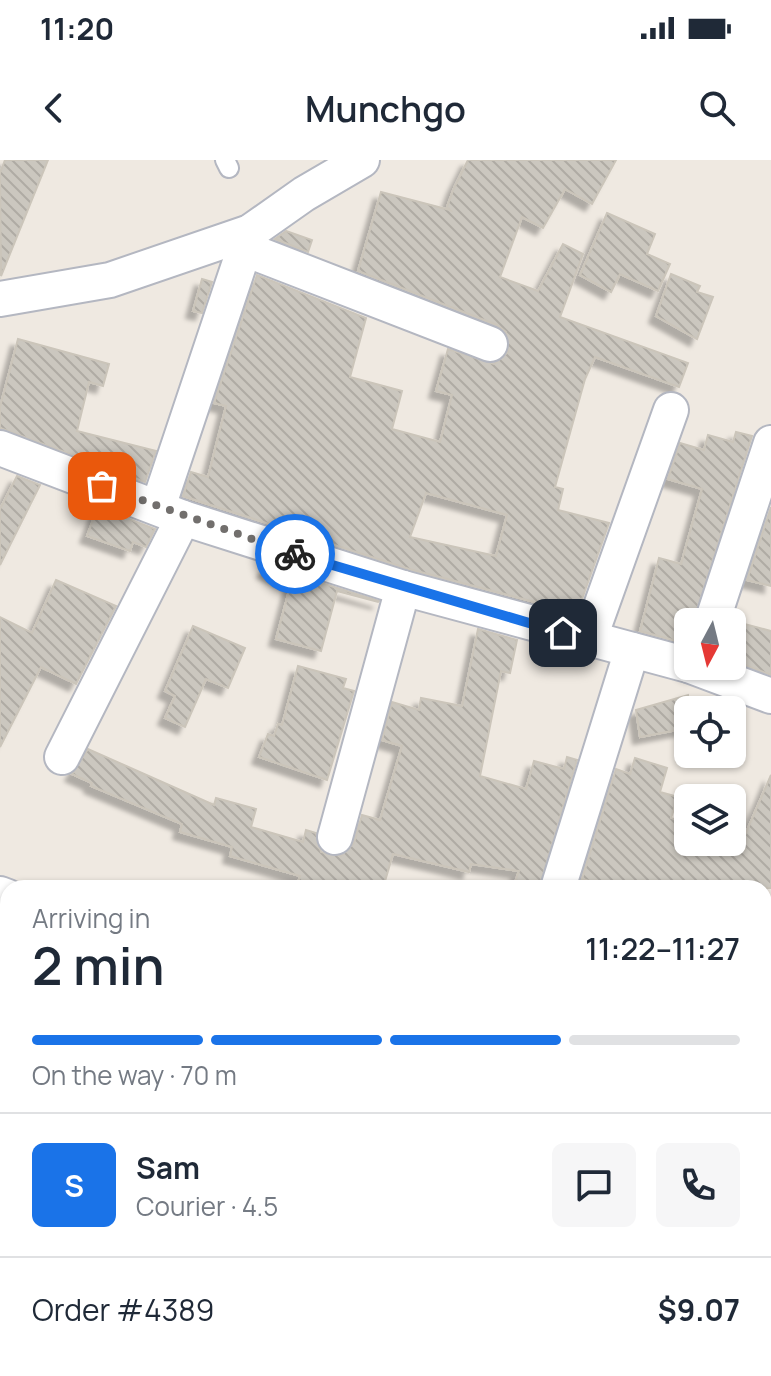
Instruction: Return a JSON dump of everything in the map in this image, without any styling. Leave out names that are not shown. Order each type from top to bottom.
[{"type":"street","points":[[0,299],[110,280],[247,241],[304,194],[362,160]]},
{"type":"street","points":[[247,241],[490,344]]},
{"type":"street","points":[[62,757],[170,512],[247,241]]},
{"type":"street","points":[[589,640],[671,410]]},
{"type":"street","points":[[717,608],[771,443]]},
{"type":"street","points":[[0,448],[170,512],[403,588],[674,661]]},
{"type":"street","points":[[335,837],[403,588]]},
{"type":"street","points":[[560,880],[632,650]]},
{"type":"street","points":[[729,680],[771,696]]},
{"type":"building","points":[[5,160],[48,160],[1,276],[0,173]]},
{"type":"building","points":[[468,160],[616,160],[592,204],[565,189],[543,228],[522,217],[500,277],[538,291],[563,244],[583,254],[560,317],[688,363],[679,387],[595,357],[585,379],[555,487],[563,489],[558,510],[609,523],[577,613],[409,569],[183,496],[191,472],[208,477],[226,406],[214,403],[257,275],[366,318],[350,377],[402,391],[392,429],[440,442],[452,395],[436,391],[448,349],[494,364],[508,352],[506,332],[497,325],[358,271],[381,192],[450,210],[447,207]],"holes":[[[426,493],[507,515],[496,556],[410,537]]]},
{"type":"building","points":[[607,213],[655,234],[647,254],[670,264],[658,291],[620,274],[611,292],[580,275]]},
{"type":"building","points":[[286,231],[312,240],[308,252],[275,239]]},
{"type":"building","points":[[671,274],[700,286],[697,292],[713,297],[697,339],[656,316]]},
{"type":"building","points":[[202,279],[212,282],[202,313],[193,311]]},
{"type":"building","points":[[18,339],[109,364],[103,386],[89,382],[77,431],[156,451],[145,482],[0,428],[0,407]]},
{"type":"building","points":[[736,432],[752,436],[697,608],[674,608],[674,640],[640,631],[659,558],[681,564],[702,489],[668,479],[680,443],[704,450],[708,435],[733,442]]},
{"type":"building","points":[[17,476],[40,485],[0,565],[0,509]]},
{"type":"building","points":[[98,507],[155,529],[146,547],[133,542],[130,551],[87,536]]},
{"type":"building","points":[[771,507],[771,586],[747,580]]},
{"type":"building","points":[[267,566],[379,601],[337,591],[321,651],[276,639],[291,583],[264,571]]},
{"type":"building","points":[[56,580],[116,606],[76,684],[41,667],[0,747],[0,617],[32,633]]},
{"type":"building","points":[[746,624],[771,631],[771,675],[746,665]]},
{"type":"building","points":[[193,626],[245,648],[228,688],[206,679],[185,727],[165,718],[175,696],[165,691]]},
{"type":"building","points":[[478,629],[517,640],[510,673],[501,671],[480,776],[526,789],[534,761],[564,769],[567,757],[577,760],[541,880],[516,880],[519,871],[471,864],[469,872],[393,854],[385,880],[299,880],[300,876],[230,856],[232,847],[180,832],[182,824],[91,786],[92,783],[72,774],[88,749],[214,805],[216,798],[256,809],[251,827],[303,842],[306,830],[316,833],[321,852],[341,856],[354,843],[362,815],[380,820],[402,746],[382,740],[392,702],[419,710],[421,698],[462,706]]},
{"type":"building","points":[[298,666],[346,679],[343,688],[354,691],[327,780],[259,757],[268,734],[274,736],[278,724],[282,725]]},
{"type":"building","points":[[674,699],[674,731],[640,737],[636,710]]},
{"type":"building","points":[[635,758],[667,768],[660,792],[674,796],[671,818],[674,819],[674,856],[746,856],[746,833],[771,775],[771,880],[582,879],[616,769],[630,774]]},
{"type":"way so far","points":[[102,486],[183,518],[295,554]]},
{"type":"route","points":[[295,554],[563,633]]}]
